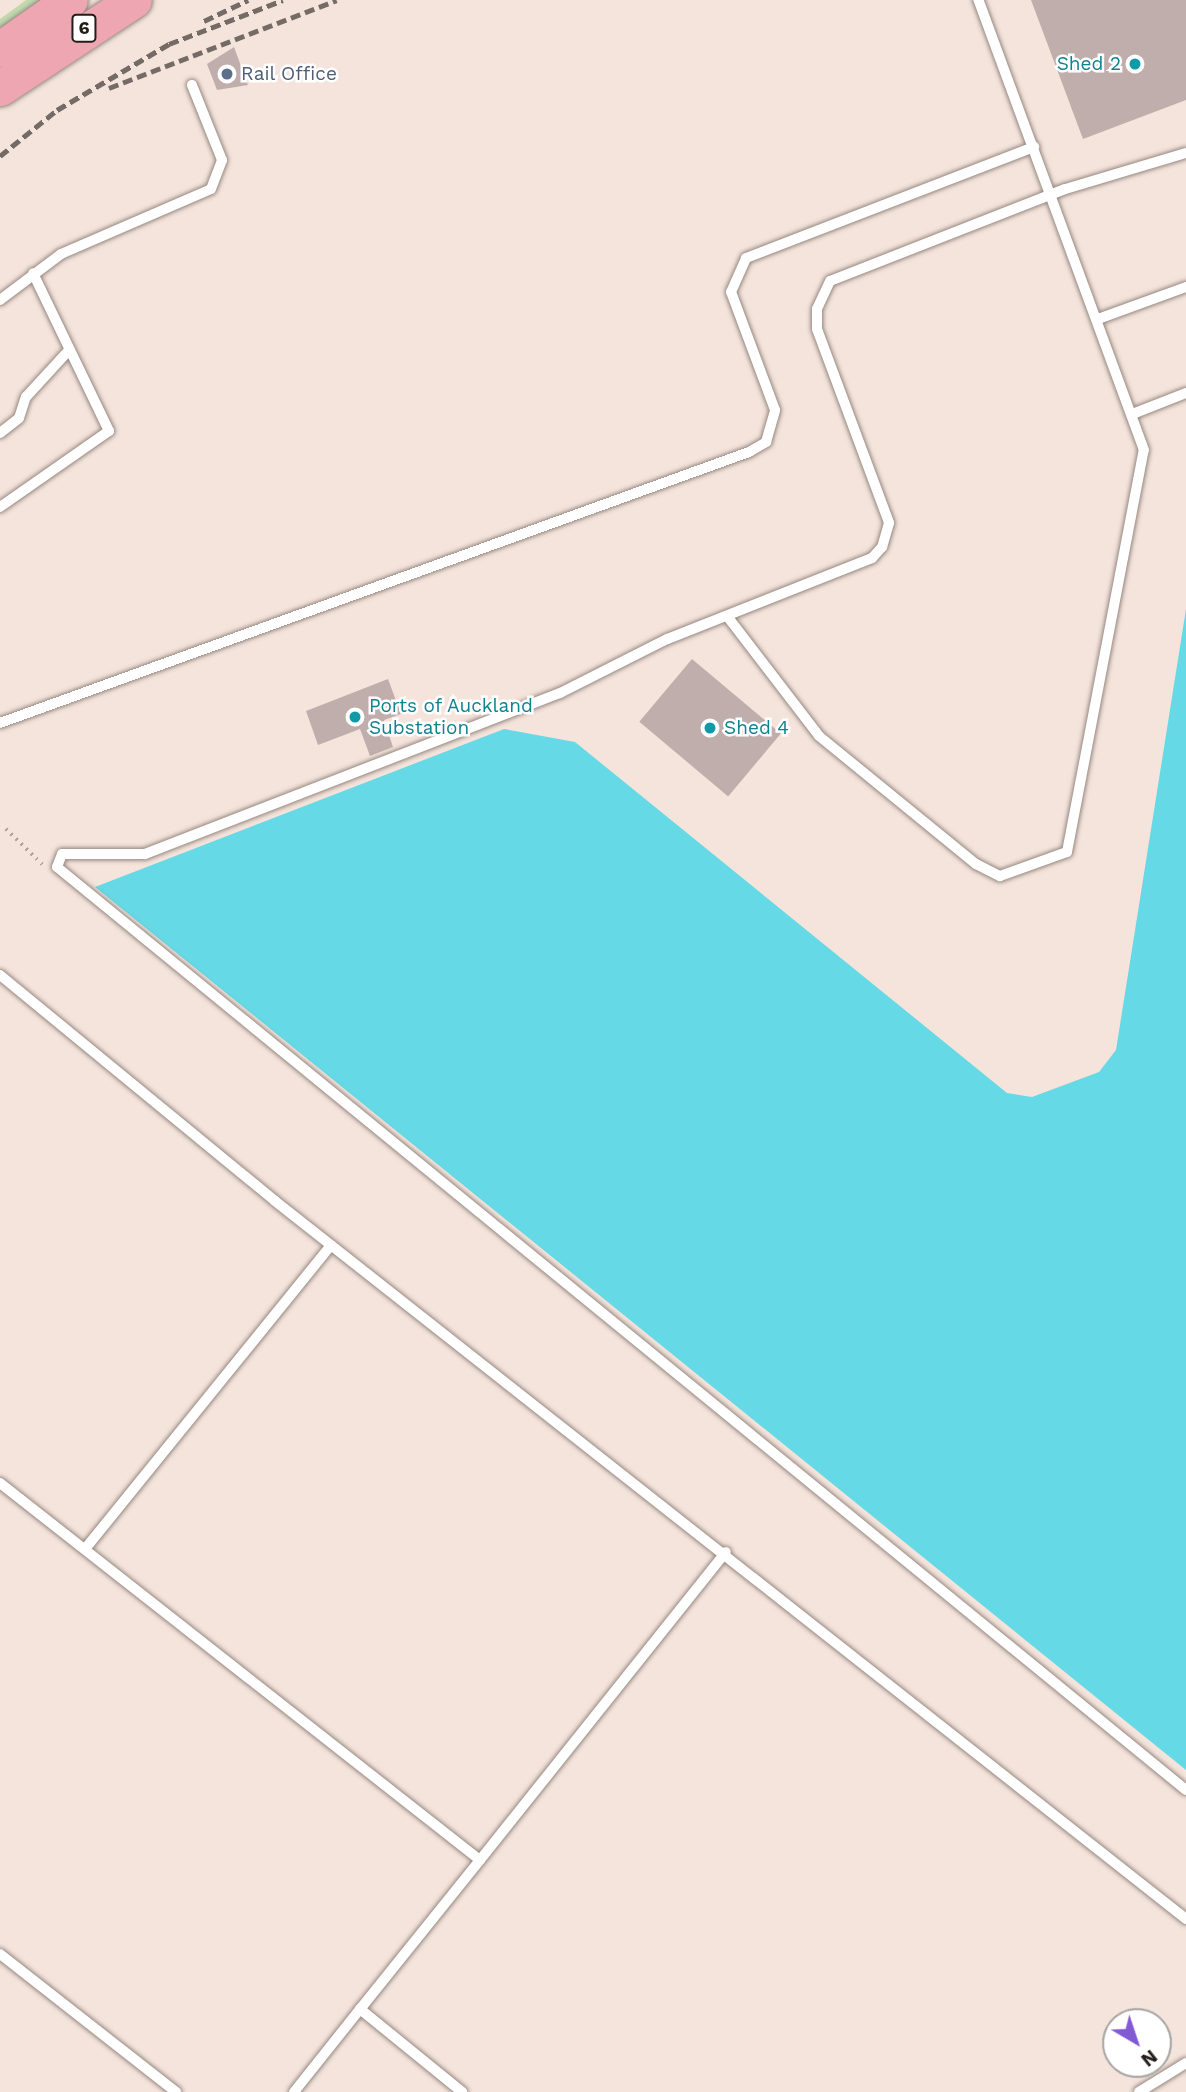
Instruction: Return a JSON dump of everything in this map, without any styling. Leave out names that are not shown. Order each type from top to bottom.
[{"type":"main road","name":"6","points":[[0,49],[70,0]]},
{"type":"main road","name":"6","points":[[0,88],[134,0]]},
{"type":"lane","points":[[727,616],[819,736],[884,795],[1000,876],[1041,866],[1067,852],[1144,450],[1135,413],[978,0]]},
{"type":"lane","points":[[0,300],[61,254],[211,189],[222,160],[192,85]]},
{"type":"lane","points":[[0,723],[749,452],[766,442],[775,410],[731,292],[746,258],[1034,147]]},
{"type":"lane","points":[[1186,153],[1051,194],[830,281],[817,309],[817,329],[886,508],[888,534],[872,558],[727,616],[559,692],[145,854],[62,854],[57,867],[1186,1790]]},
{"type":"lane","points":[[0,507],[109,431],[33,273]]},
{"type":"lane","points":[[1098,319],[1186,287]]},
{"type":"lane","points":[[0,433],[19,418],[26,397],[69,350]]},
{"type":"lane","points":[[1135,413],[1186,393]]},
{"type":"lane","points":[[0,975],[331,1245],[726,1552],[1186,1919]]},
{"type":"lane","points":[[85,1549],[331,1245]]},
{"type":"lane","points":[[0,1483],[480,1860]]},
{"type":"lane","points":[[294,2092],[726,1552]]},
{"type":"lane","points":[[0,1954],[176,2092]]},
{"type":"lane","points":[[360,2009],[463,2092]]},
{"type":"lane","points":[[1139,2092],[1186,2063]]},
{"type":"path","points":[[6,829],[42,866],[57,867]]},
{"type":"green space","points":[[26,0],[41,0],[0,30],[0,19]]},
{"type":"water","points":[[1186,609],[1186,1770],[95,887],[504,729],[575,742],[1007,1093],[1032,1097],[1099,1072],[1116,1050]]},
{"type":"building","name":"Shed 2","points":[[1031,0],[1186,0],[1186,100],[1083,139]]},
{"type":"building","name":"Rail Office","points":[[234,47],[248,85],[217,90],[207,64]]},
{"type":"building","name":"Shed 4","points":[[692,659],[781,734],[728,796],[639,722]]},
{"type":"building","points":[[388,679],[401,714],[384,720],[393,747],[370,756],[360,729],[318,745],[306,711]]},
{"type":"railway","points":[[204,21],[248,0]]},
{"type":"railway","points":[[0,156],[57,110],[169,44],[283,0]]},
{"type":"railway","points":[[109,88],[337,0]]},
{"type":"place","name":"Shed 2","points":[[1135,64]]},
{"type":"place","name":"Rail Office","points":[[227,74]]},
{"type":"place","name":"Ports of Auckland Substation","points":[[355,717]]},
{"type":"place","name":"Shed 4","points":[[710,728]]}]
